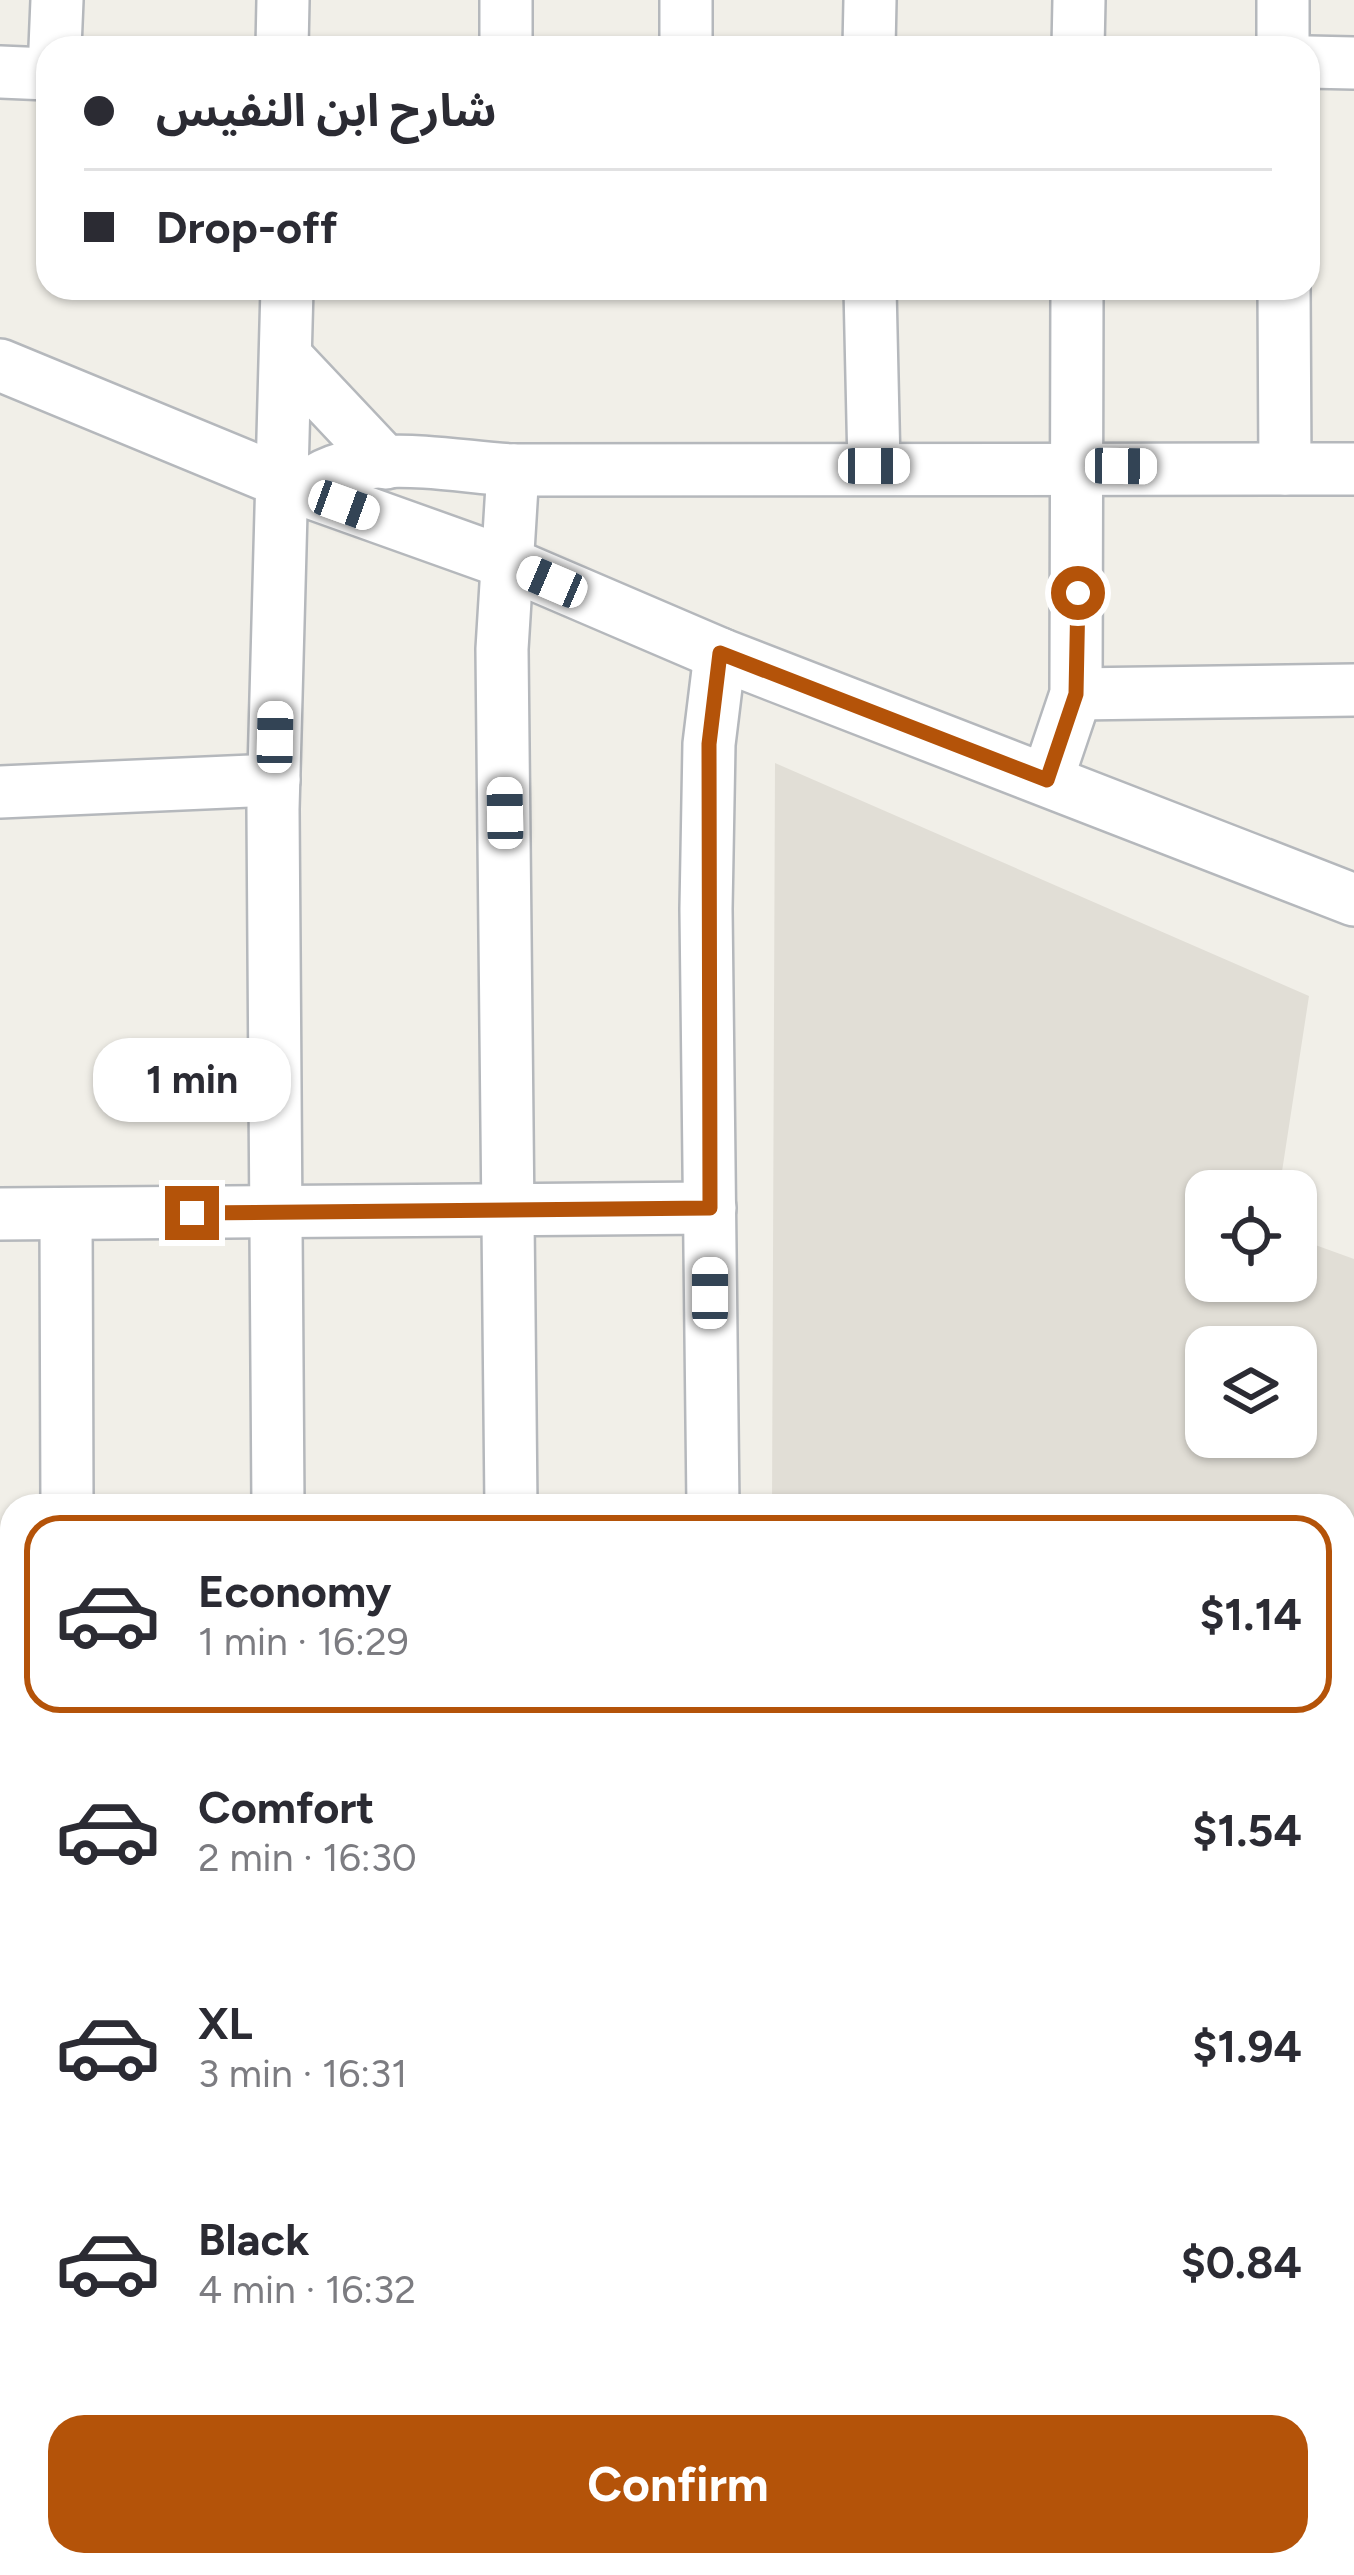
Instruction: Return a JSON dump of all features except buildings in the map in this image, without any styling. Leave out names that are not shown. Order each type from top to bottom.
[{"type":"street","points":[[56,36],[57,0]]},
{"type":"street","points":[[283,0],[283,36]]},
{"type":"street","points":[[506,0],[506,36]]},
{"type":"street","points":[[686,0],[686,36]]},
{"type":"street","points":[[869,0],[869,36]]},
{"type":"street","points":[[1078,36],[1079,0]]},
{"type":"street","points":[[1283,0],[1283,36]]},
{"type":"street","points":[[1320,62],[1354,63]]},
{"type":"street","points":[[0,72],[36,74]]},
{"type":"street","points":[[278,1494],[274,780],[291,484],[287,300]]},
{"type":"street","points":[[870,300],[874,466]]},
{"type":"street","points":[[1047,780],[1076,694],[1077,300]]},
{"type":"street","points":[[1284,300],[1285,469]]},
{"type":"street","points":[[288,359],[386,463]]},
{"type":"street","points":[[0,365],[291,484],[510,564],[720,653],[1354,900]]},
{"type":"street","points":[[291,484],[342,467],[386,463],[513,470],[1080,465],[1354,469]]},
{"type":"street","points":[[512,1494],[502,650],[513,470]]},
{"type":"street","points":[[713,1494],[708,791],[720,653]]},
{"type":"street","points":[[1076,694],[1354,690]]},
{"type":"street","points":[[0,792],[274,780]]},
{"type":"street","points":[[0,1214],[710,1208]]},
{"type":"street","points":[[66,1214],[67,1494]]},
{"type":"shaded area","points":[[775,763],[1309,996],[1282,1170],[1185,1170],[1185,1302],[1317,1302],[1317,1246],[1354,1259],[1354,1494],[772,1494]]},
{"type":"route","points":[[192,1213],[710,1208],[706,909],[709,744],[720,653],[1047,780],[1076,694],[1078,593]]}]
